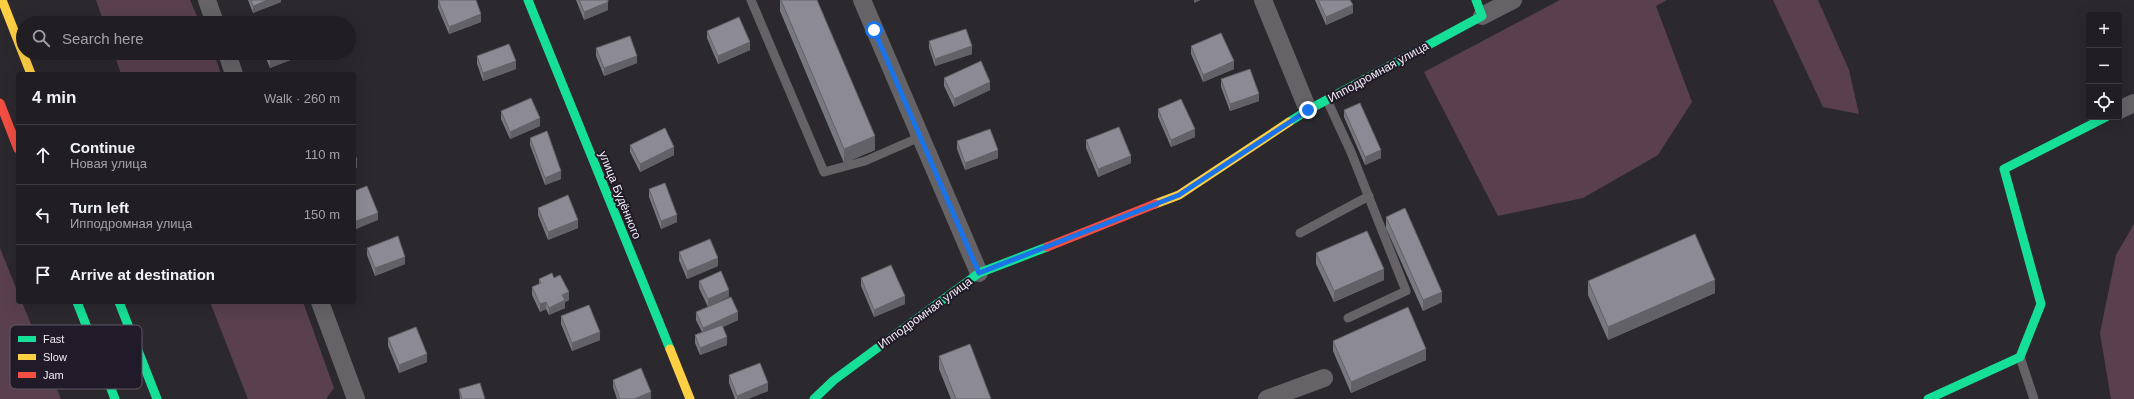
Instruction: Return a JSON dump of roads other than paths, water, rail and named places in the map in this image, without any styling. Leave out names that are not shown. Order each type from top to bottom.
[{"type":"main road","points":[[2,0],[16,36]]},
{"type":"main road","name":"улица Будённого","points":[[528,0],[690,399]]},
{"type":"main road","name":"Ипподромная улица","points":[[814,399],[834,380],[979,273],[1179,195],[1308,110],[1479,8]]},
{"type":"main road","points":[[26,60],[30,72]]},
{"type":"main road","points":[[0,103],[16,144]]},
{"type":"main road","points":[[1928,399],[2020,357],[2041,304],[2004,169],[2100,120]]},
{"type":"main road","points":[[79,304],[87,325]]},
{"type":"main road","points":[[120,304],[128,325]]},
{"type":"main road","points":[[142,361],[157,399]]},
{"type":"main road","points":[[111,389],[115,399]]},
{"type":"street","points":[[207,0],[213,16]]},
{"type":"street","points":[[862,0],[979,273]]},
{"type":"street","points":[[1263,0],[1308,110]]},
{"type":"street","name":"Ипподромная улица","points":[[1479,8],[1513,0]]},
{"type":"street","points":[[229,60],[233,72]]},
{"type":"street","points":[[2122,109],[2134,103]]},
{"type":"street","points":[[321,304],[356,399]]},
{"type":"street","points":[[1267,399],[1324,378]]},
{"type":"lane","points":[[754,1],[824,172],[865,162],[920,137]]},
{"type":"lane","points":[[1327,100],[1369,196],[1406,291],[1348,318]]},
{"type":"lane","points":[[1300,233],[1369,196]]},
{"type":"lane","points":[[2020,357],[2034,399]]}]
